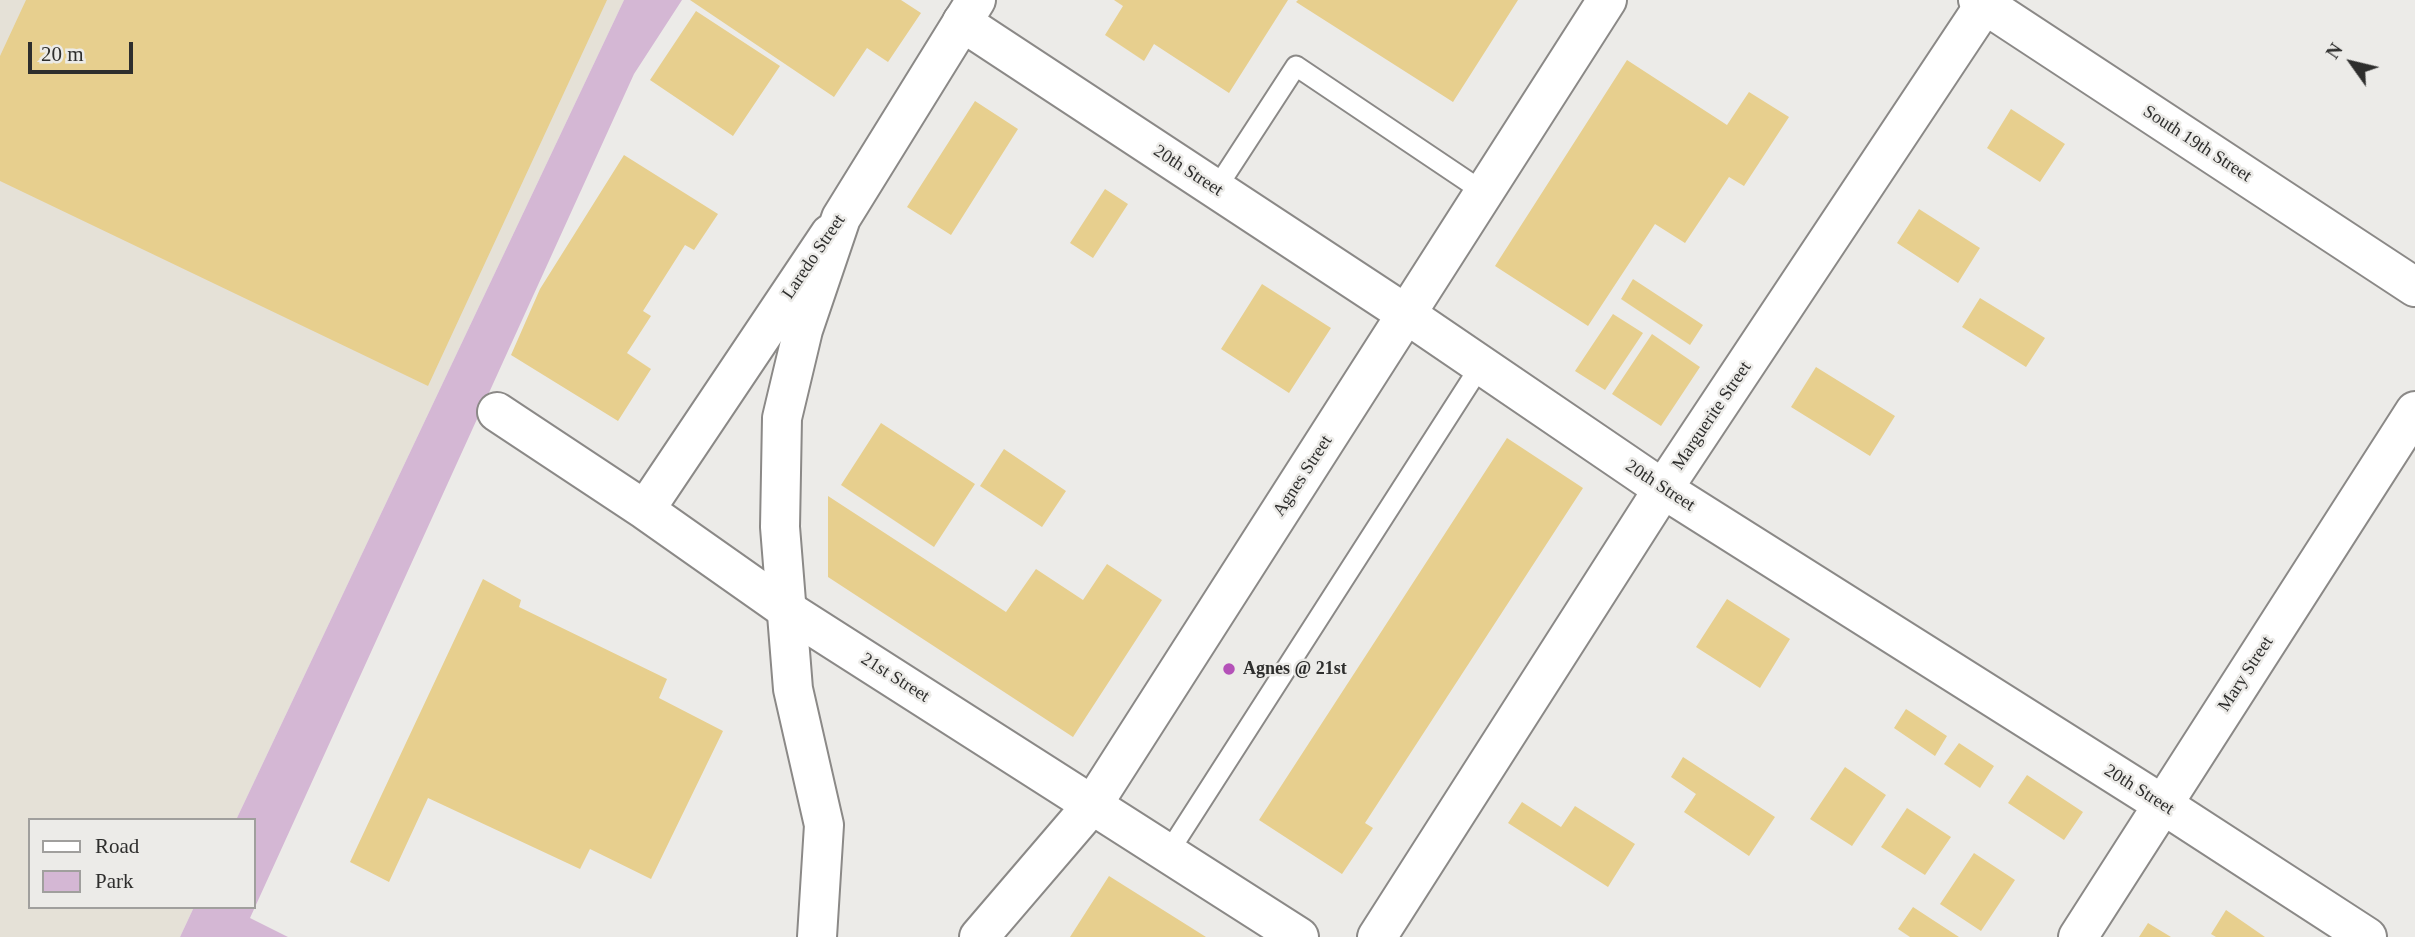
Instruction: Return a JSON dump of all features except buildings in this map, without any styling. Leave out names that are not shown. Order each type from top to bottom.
[{"type":"street","name":"Agnes Street","points":[[979,937],[1093,804],[1607,0]]},
{"type":"street","name":"South 19th Street","points":[[1982,2],[2415,287]]},
{"type":"street","name":"Marguerite Street","points":[[1377,937],[1663,489],[1982,2]]},
{"type":"street","name":"20th Street","points":[[969,11],[1216,189],[1663,489],[2162,804],[2367,937]]},
{"type":"street","name":"Laredo Street","points":[[645,510],[841,218],[969,11]]},
{"type":"street","points":[[817,937],[824,825],[793,689],[780,527],[782,418],[803,330],[841,218]]},
{"type":"street","name":"Mary Street","points":[[2078,937],[2415,411]]},
{"type":"street","name":"21st Street","points":[[497,412],[645,510],[787,610],[1299,937]]},
{"type":"lane","points":[[1216,189],[1296,66],[1485,192]]},
{"type":"lane","points":[[1168,853],[1482,366]]},
{"type":"shaded area","points":[[0,0],[624,0],[237,818],[28,818],[28,909],[193,909],[180,937],[0,937]]},
{"type":"green space","points":[[624,0],[682,0],[634,74],[256,905],[256,818],[237,818]]},
{"type":"green space","points":[[193,909],[254,909],[250,918],[288,937],[180,937]]},
{"type":"place","name":"Agnes @ 21st","points":[[1229,669]]}]
